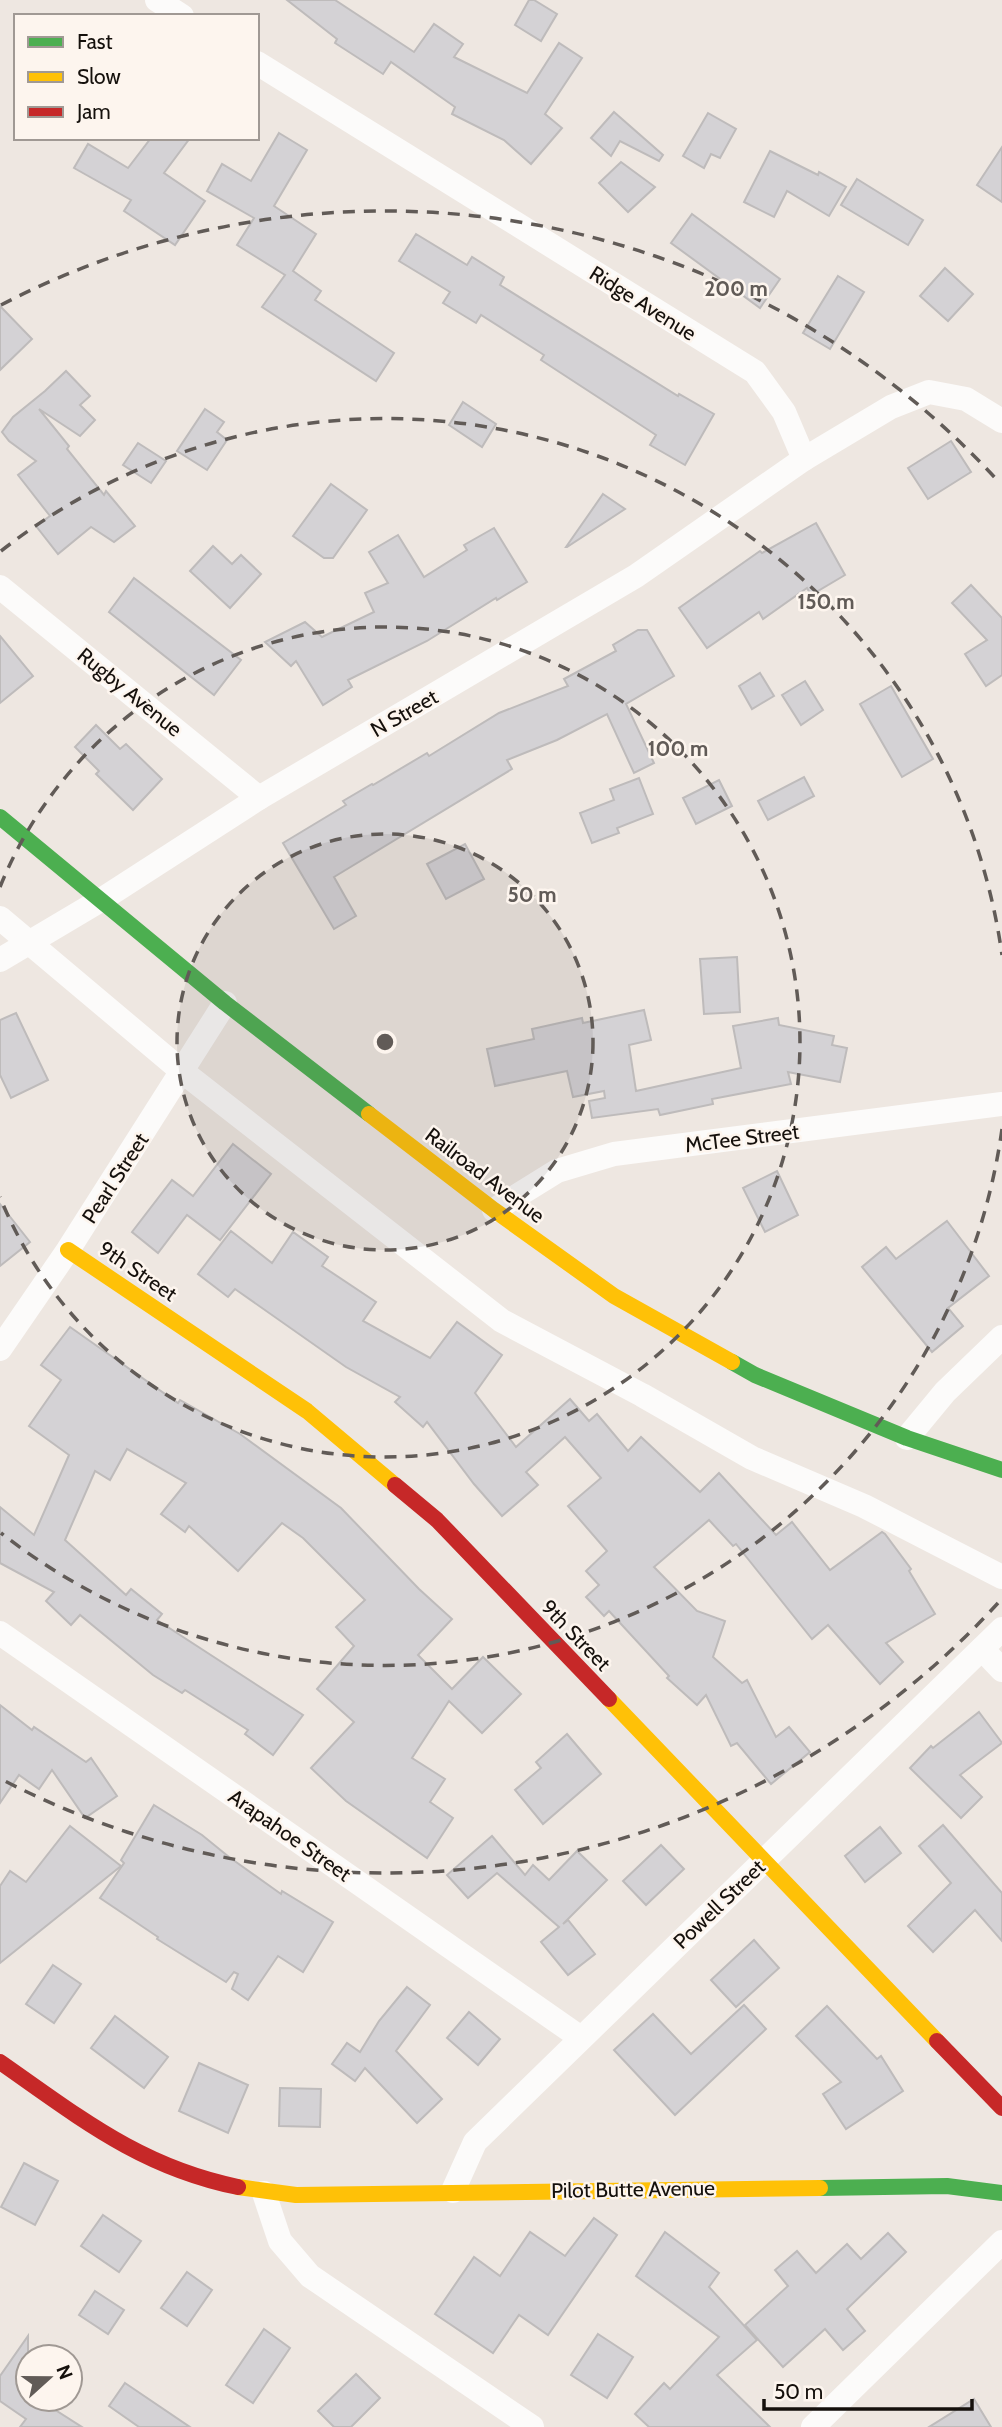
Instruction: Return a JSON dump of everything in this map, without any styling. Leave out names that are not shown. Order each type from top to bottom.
[{"type":"street","points":[[157,0],[179,14]]},
{"type":"street","name":"Ridge Avenue","points":[[259,64],[755,372],[784,412],[804,459]]},
{"type":"street","points":[[804,459],[891,407],[929,392],[967,399],[1002,421]]},
{"type":"street","name":"N Street","points":[[0,960],[101,900],[259,798],[636,576],[804,459]]},
{"type":"street","name":"Rugby Avenue","points":[[0,587],[259,798]]},
{"type":"street","name":"Railroad Avenue","points":[[0,817],[225,1003],[494,1210],[614,1296],[744,1369],[907,1438],[1002,1470]]},
{"type":"street","points":[[0,918],[183,1072],[502,1321],[642,1395],[752,1458],[864,1506],[1002,1577]]},
{"type":"street","name":"Pearl Street","points":[[0,1349],[68,1250],[225,1003]]},
{"type":"street","name":"McTee Street","points":[[494,1210],[557,1171],[614,1154],[1002,1104]]},
{"type":"street","name":"9th Street","points":[[68,1250],[307,1411],[437,1520],[1002,2108]]},
{"type":"street","points":[[907,1438],[945,1392],[1002,1337]]},
{"type":"street","name":"Powell Street","points":[[453,2192],[475,2142],[1002,1629]]},
{"type":"street","name":"Arapahoe Street","points":[[0,1633],[581,2038]]},
{"type":"street","points":[[982,1649],[1002,1670]]},
{"type":"street","name":"Pilot Butte Avenue","points":[[0,2062],[120,2145],[188,2175],[264,2193],[296,2195],[947,2186],[1002,2193]]},
{"type":"street","points":[[264,2193],[279,2241],[310,2276],[533,2427]]},
{"type":"street","points":[[813,2427],[1002,2242]]},
{"type":"building","points":[[287,0],[335,0],[414,52],[434,24],[463,44],[454,57],[527,93],[559,43],[582,58],[545,114],[562,128],[531,164],[504,140],[452,114],[455,107],[391,62],[383,74],[335,43],[337,39]]},
{"type":"building","points":[[529,0],[534,0],[557,14],[541,41],[515,25]]},
{"type":"building","points":[[614,112],[663,155],[659,161],[620,141],[611,156],[591,138]]},
{"type":"building","points":[[708,113],[736,129],[720,158],[711,154],[704,168],[683,156]]},
{"type":"building","points":[[279,133],[307,150],[274,206],[316,234],[293,271],[321,291],[315,300],[394,353],[376,381],[262,307],[285,275],[237,245],[254,218],[207,191],[222,164],[251,181]]},
{"type":"building","points":[[149,140],[189,140],[164,173],[205,201],[175,245],[124,211],[131,200],[74,168],[88,144],[128,168]]},
{"type":"building","points":[[1002,147],[1002,202],[977,185]]},
{"type":"building","points":[[770,151],[846,187],[829,216],[787,191],[774,217],[744,202]]},
{"type":"building","points":[[621,162],[655,187],[628,212],[599,183]]},
{"type":"building","points":[[857,179],[923,220],[908,245],[841,205]]},
{"type":"building","points":[[692,214],[780,279],[760,308],[671,243]]},
{"type":"building","points":[[416,234],[467,265],[472,257],[504,277],[500,285],[678,396],[679,394],[714,414],[685,465],[650,445],[656,435],[541,360],[544,355],[481,315],[476,323],[443,303],[450,292],[399,261]]},
{"type":"building","points":[[945,268],[973,294],[948,321],[920,296]]},
{"type":"building","points":[[838,276],[864,292],[830,349],[803,333]]},
{"type":"building","points":[[0,306],[32,339],[0,370]]},
{"type":"building","points":[[66,371],[90,396],[80,405],[95,420],[80,436],[39,409],[104,495],[106,491],[135,526],[114,542],[91,527],[58,554],[36,526],[50,516],[18,475],[36,461],[9,441],[2,432],[13,417]]},
{"type":"building","points":[[463,402],[496,424],[482,447],[449,425]]},
{"type":"building","points":[[205,409],[224,422],[217,432],[227,440],[207,470],[177,451]]},
{"type":"building","points":[[951,441],[971,472],[928,499],[908,468]]},
{"type":"building","points":[[138,443],[166,461],[151,483],[123,465]]},
{"type":"building","points":[[331,484],[367,510],[333,558],[324,558],[293,536]]},
{"type":"building","points":[[603,494],[625,509],[566,547]]},
{"type":"building","points":[[816,523],[845,575],[811,595],[807,588],[763,619],[759,612],[707,648],[679,608],[760,551],[762,553]]},
{"type":"building","points":[[494,528],[527,582],[427,641],[348,680],[352,687],[323,705],[296,661],[291,666],[265,642],[305,622],[322,637],[374,612],[365,593],[388,583],[369,552],[398,535],[424,577],[467,550],[464,545]]},
{"type":"building","points":[[213,546],[232,564],[241,555],[261,574],[230,608],[190,571]]},
{"type":"building","points":[[134,578],[241,660],[214,695],[109,612]]},
{"type":"building","points":[[971,585],[1002,618],[1002,675],[986,686],[965,654],[987,640],[952,603]]},
{"type":"building","points":[[638,630],[647,630],[674,676],[626,704],[654,763],[634,773],[607,714],[557,740],[507,760],[512,769],[334,877],[356,916],[334,929],[283,843],[346,805],[343,801],[427,753],[429,756],[499,713],[568,686],[564,679],[616,651],[613,645]]},
{"type":"building","points":[[0,636],[33,676],[0,703]]},
{"type":"building","points":[[760,673],[774,696],[752,709],[739,686]]},
{"type":"building","points":[[805,681],[823,710],[801,725],[782,695]]},
{"type":"building","points":[[891,686],[933,759],[902,777],[860,704]]},
{"type":"building","points":[[96,725],[120,749],[126,744],[162,779],[133,810],[96,774],[99,771],[75,747]]},
{"type":"building","points":[[804,777],[814,796],[768,820],[758,801]]},
{"type":"building","points":[[639,778],[653,814],[617,828],[619,833],[592,843],[580,813],[614,800],[610,789]]},
{"type":"building","points":[[719,780],[732,806],[696,824],[683,798]]},
{"type":"building","points":[[465,844],[484,879],[446,899],[427,864]]},
{"type":"building","points":[[737,957],[740,1012],[704,1014],[700,959]]},
{"type":"building","points":[[644,1010],[651,1040],[629,1045],[636,1091],[741,1068],[733,1026],[778,1018],[779,1025],[834,1036],[832,1045],[847,1048],[840,1082],[788,1072],[791,1084],[712,1099],[713,1104],[660,1115],[658,1109],[592,1118],[589,1101],[605,1098],[604,1091],[573,1097],[567,1071],[495,1086],[487,1049],[534,1039],[532,1029],[582,1018],[583,1023]]},
{"type":"building","points":[[16,1013],[48,1080],[11,1098],[0,1075],[0,1020]]},
{"type":"building","points":[[233,1144],[271,1174],[220,1240],[187,1215],[158,1253],[132,1232],[172,1180],[193,1196]]},
{"type":"building","points":[[777,1171],[798,1215],[765,1232],[743,1188]]},
{"type":"building","points":[[0,1204],[30,1242],[0,1266]]},
{"type":"building","points":[[947,1221],[989,1276],[948,1308],[963,1326],[932,1352],[862,1267],[886,1247],[896,1259]]},
{"type":"building","points":[[231,1231],[272,1263],[293,1232],[328,1257],[322,1266],[376,1302],[363,1321],[430,1358],[457,1322],[502,1355],[475,1393],[516,1447],[570,1399],[589,1421],[597,1414],[628,1451],[641,1437],[700,1492],[719,1473],[776,1535],[792,1522],[830,1570],[882,1532],[911,1569],[909,1571],[935,1614],[886,1643],[903,1662],[880,1684],[828,1625],[812,1639],[736,1544],[733,1546],[709,1520],[654,1567],[697,1611],[725,1621],[713,1657],[742,1683],[747,1680],[776,1737],[789,1727],[810,1752],[771,1784],[737,1743],[731,1746],[706,1695],[697,1705],[667,1678],[669,1676],[609,1611],[604,1616],[586,1597],[599,1585],[586,1571],[607,1551],[568,1506],[601,1478],[565,1437],[526,1472],[538,1485],[502,1516],[427,1422],[423,1427],[395,1402],[400,1397],[346,1367],[235,1289],[228,1297],[198,1274]]},
{"type":"building","points":[[70,1327],[178,1403],[180,1400],[240,1434],[341,1508],[419,1589],[452,1619],[418,1655],[452,1689],[483,1657],[521,1694],[482,1733],[449,1701],[412,1758],[445,1779],[430,1802],[453,1818],[427,1858],[346,1801],[311,1768],[354,1722],[317,1689],[354,1646],[336,1627],[365,1600],[303,1538],[282,1523],[238,1571],[189,1526],[185,1532],[161,1514],[186,1483],[127,1449],[110,1480],[95,1471],[65,1540],[126,1595],[131,1589],[162,1614],[157,1620],[303,1715],[273,1755],[245,1734],[248,1730],[185,1690],[182,1693],[153,1675],[80,1615],[71,1625],[46,1601],[54,1592],[0,1563],[0,1507],[34,1535],[69,1455],[29,1426],[61,1380],[41,1365]]},
{"type":"building","points":[[0,1705],[32,1730],[34,1727],[86,1762],[91,1758],[117,1796],[85,1818],[52,1770],[39,1789],[19,1775],[0,1803]]},
{"type":"building","points":[[979,1712],[1002,1743],[960,1775],[982,1797],[961,1818],[910,1768],[931,1746],[933,1748]]},
{"type":"building","points":[[567,1734],[601,1774],[543,1824],[515,1790],[541,1768],[536,1762]]},
{"type":"building","points":[[154,1805],[202,1835],[281,1894],[282,1891],[333,1922],[303,1972],[278,1956],[248,2000],[232,1989],[238,1974],[234,1972],[226,1982],[157,1939],[158,1937],[100,1898],[124,1863],[121,1860]]},
{"type":"building","points":[[943,1825],[1002,1893],[1002,1941],[975,1910],[933,1952],[908,1926],[951,1883],[919,1846]]},
{"type":"building","points":[[70,1826],[121,1866],[0,1963],[0,1886],[10,1871],[26,1882]]},
{"type":"building","points":[[880,1827],[901,1853],[865,1882],[845,1856]]},
{"type":"building","points":[[492,1836],[525,1875],[533,1865],[549,1880],[577,1851],[607,1880],[563,1924],[568,1920],[595,1954],[568,1975],[541,1942],[559,1927],[497,1873],[468,1898],[447,1875]]},
{"type":"building","points":[[661,1845],[684,1869],[646,1905],[623,1881]]},
{"type":"building","points":[[754,1940],[779,1968],[736,2007],[711,1980]]},
{"type":"building","points":[[53,1965],[81,1984],[54,2023],[26,2004]]},
{"type":"building","points":[[407,1987],[430,2005],[396,2051],[442,2099],[417,2123],[365,2068],[355,2081],[332,2064],[347,2043],[360,2052],[379,2021]]},
{"type":"building","points":[[744,2005],[766,2029],[675,2115],[614,2050],[653,2014],[691,2054]]},
{"type":"building","points":[[827,2006],[877,2059],[881,2056],[903,2091],[846,2129],[823,2094],[841,2082],[796,2036]]},
{"type":"building","points":[[469,2012],[500,2039],[478,2065],[447,2038]]},
{"type":"building","points":[[115,2016],[168,2057],[144,2088],[91,2048]]},
{"type":"building","points":[[199,2063],[248,2085],[228,2133],[179,2111]]},
{"type":"building","points":[[280,2088],[321,2089],[320,2127],[279,2126]]},
{"type":"building","points":[[24,2163],[58,2181],[35,2225],[1,2207]]},
{"type":"building","points":[[103,2215],[141,2241],[119,2272],[81,2246]]},
{"type":"building","points":[[594,2218],[617,2235],[548,2335],[519,2315],[493,2353],[435,2314],[474,2257],[500,2276],[530,2232],[565,2256]]},
{"type":"building","points":[[665,2232],[719,2273],[709,2287],[757,2340],[717,2375],[770,2427],[649,2427],[635,2414],[664,2383],[670,2389],[719,2337],[636,2276]]},
{"type":"building","points":[[888,2233],[906,2252],[847,2309],[865,2331],[843,2350],[825,2329],[783,2367],[745,2325],[788,2286],[775,2270],[797,2251],[816,2273],[847,2244],[861,2259]]},
{"type":"building","points":[[187,2272],[212,2290],[187,2326],[161,2308]]},
{"type":"building","points":[[95,2291],[124,2310],[108,2334],[79,2315]]},
{"type":"building","points":[[264,2329],[290,2348],[253,2403],[226,2385]]},
{"type":"building","points":[[598,2334],[633,2357],[607,2398],[571,2375]]},
{"type":"building","points":[[14,2356],[14,2411],[0,2401],[0,2376]]},
{"type":"building","points":[[356,2374],[380,2398],[351,2427],[334,2427],[318,2411]]},
{"type":"building","points":[[125,2383],[190,2427],[139,2427],[109,2406]]},
{"type":"building","points":[[974,2399],[991,2427],[929,2427]]},
{"type":"building","points":[[17,2413],[60,2413],[82,2427],[20,2427],[26,2419]]},
{"type":"traffic: fast","points":[[0,817],[225,1003],[369,1114]]},
{"type":"traffic: fast","points":[[732,1362],[755,1375],[907,1438],[1002,1470]]},
{"type":"traffic: fast","points":[[820,2188],[947,2186],[1002,2193]]},
{"type":"traffic: slow","points":[[369,1114],[494,1210],[614,1296],[732,1362]]},
{"type":"traffic: slow","points":[[68,1250],[307,1411],[395,1485]]},
{"type":"traffic: slow","points":[[609,1699],[937,2041]]},
{"type":"traffic: slow","points":[[238,2187],[296,2195],[820,2188]]},
{"type":"traffic: jam","points":[[395,1485],[437,1520],[609,1699]]},
{"type":"traffic: jam","points":[[937,2041],[1002,2108]]},
{"type":"traffic: jam","points":[[0,2062],[84,2120],[140,2153],[171,2167],[238,2187]]}]
